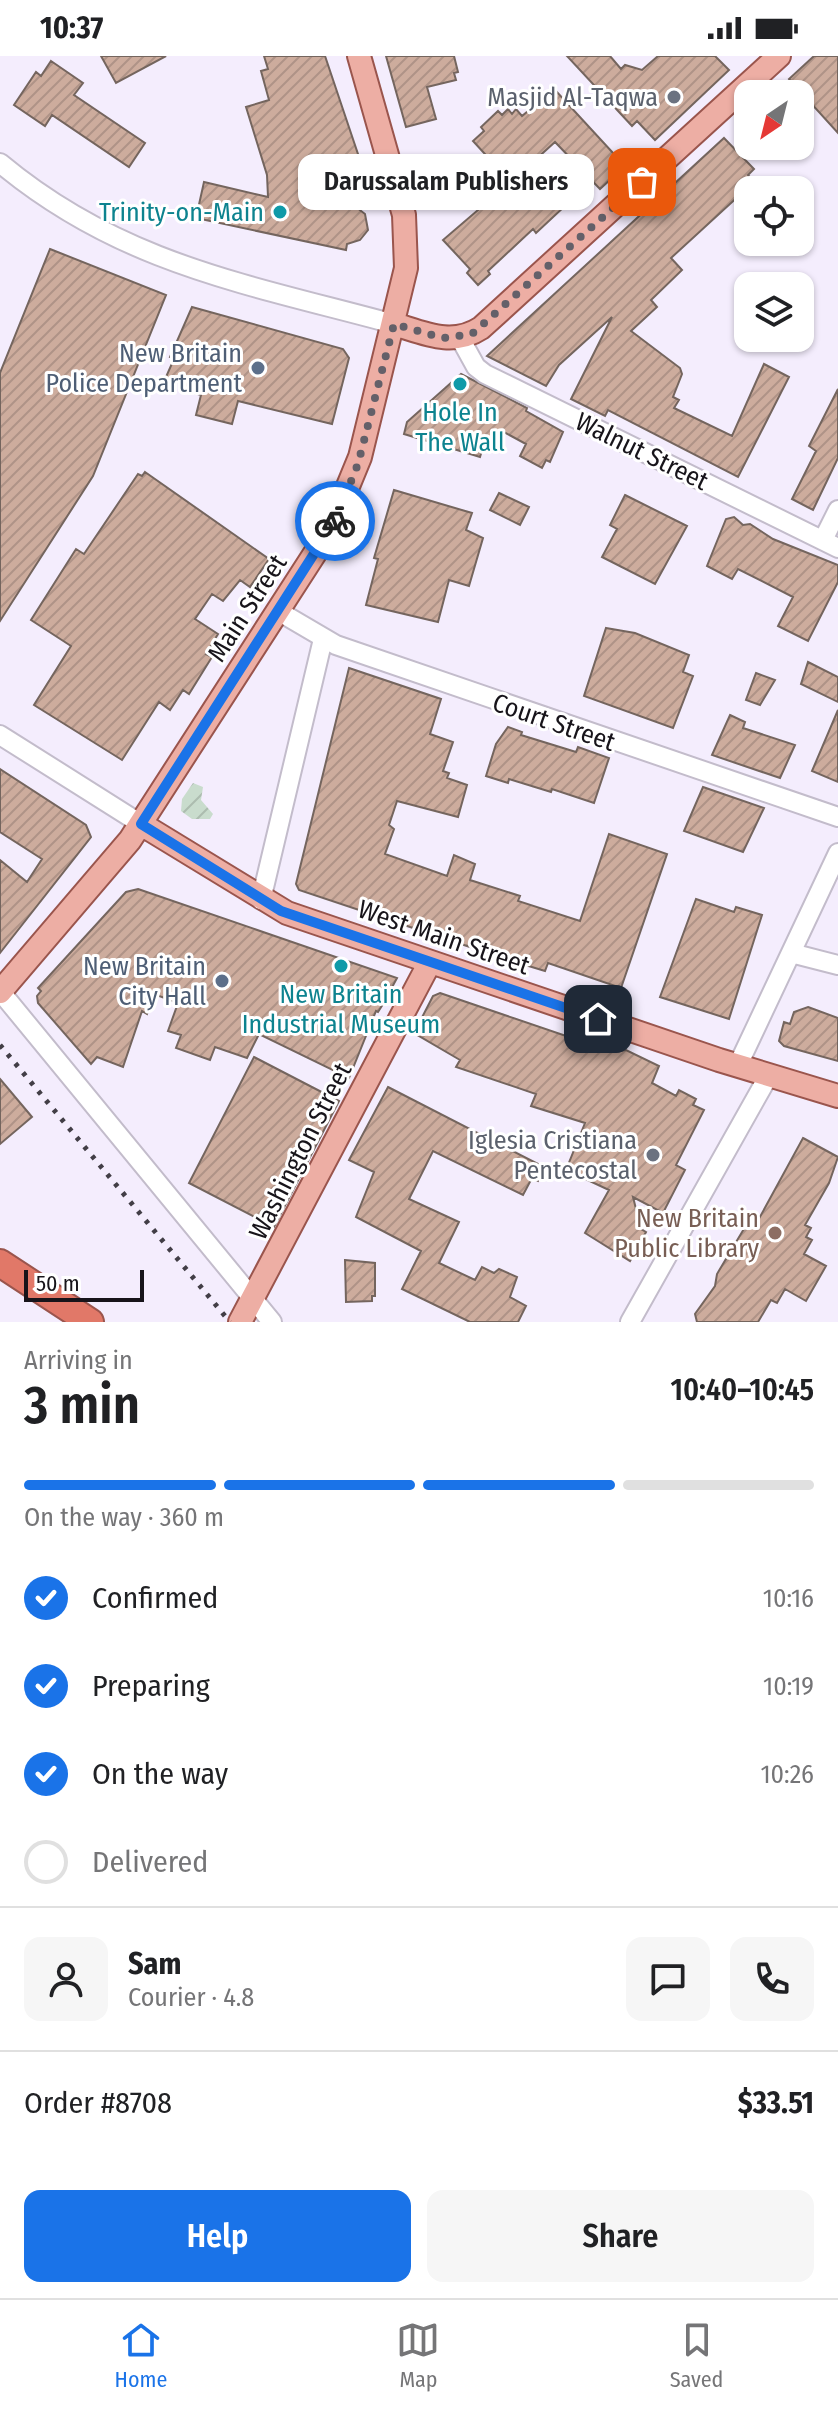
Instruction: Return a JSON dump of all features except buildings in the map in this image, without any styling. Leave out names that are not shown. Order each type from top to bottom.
[{"type":"highway","points":[[0,1263],[90,1322]]},
{"type":"main road","name":"Main Street","points":[[0,991],[106,872],[141,824],[278,611],[346,497],[363,446],[406,268],[406,232],[359,56]]},
{"type":"main road","points":[[394,324],[439,338],[460,338],[493,318],[779,56]]},
{"type":"main road","name":"West Main Street","points":[[141,824],[261,900],[294,916],[838,1096]]},
{"type":"main road","name":"Washington Street","points":[[240,1322],[430,962]]},
{"type":"street","points":[[0,163],[73,216],[147,254],[199,272],[394,324]]},
{"type":"street","name":"Walnut Street","points":[[460,338],[476,367],[485,374],[831,544]]},
{"type":"street","points":[[831,544],[838,510]]},
{"type":"street","name":"Court Street","points":[[278,611],[323,639],[495,702],[838,817]]},
{"type":"street","points":[[261,900],[323,639]]},
{"type":"street","points":[[0,735],[141,824]]},
{"type":"street","points":[[738,1065],[838,853]]},
{"type":"street","points":[[791,953],[838,965]]},
{"type":"street","points":[[0,991],[272,1322]]},
{"type":"street","points":[[630,1322],[769,1075]]},
{"type":"green space","points":[[193,783],[203,787],[201,800],[213,814],[210,819],[192,819],[181,811],[182,799]]},
{"type":"railway","points":[[0,1045],[230,1322]]},
{"type":"way so far","points":[[335,521],[358,464],[394,324],[443,338],[455,339],[472,334],[642,182]]},
{"type":"place","name":"Masjid Al-Taqwa","points":[[674,97]]},
{"type":"place","name":"Darussalam Publishers","points":[[642,182]]},
{"type":"place","name":"Trinity-on-Main","points":[[280,212]]},
{"type":"place","name":"New Britain Police Department","points":[[258,368]]},
{"type":"place","name":"Hole In The Wall","points":[[460,384]]},
{"type":"place","name":"New Britain Industrial Museum","points":[[341,966]]},
{"type":"place","name":"New Britain City Hall","points":[[222,981]]},
{"type":"place","name":"Iglesia Cristiana Pentecostal","points":[[653,1155]]},
{"type":"place","name":"New Britain Public Library","points":[[775,1233]]},
{"type":"route","points":[[335,521],[141,824],[281,911],[598,1019]]}]
